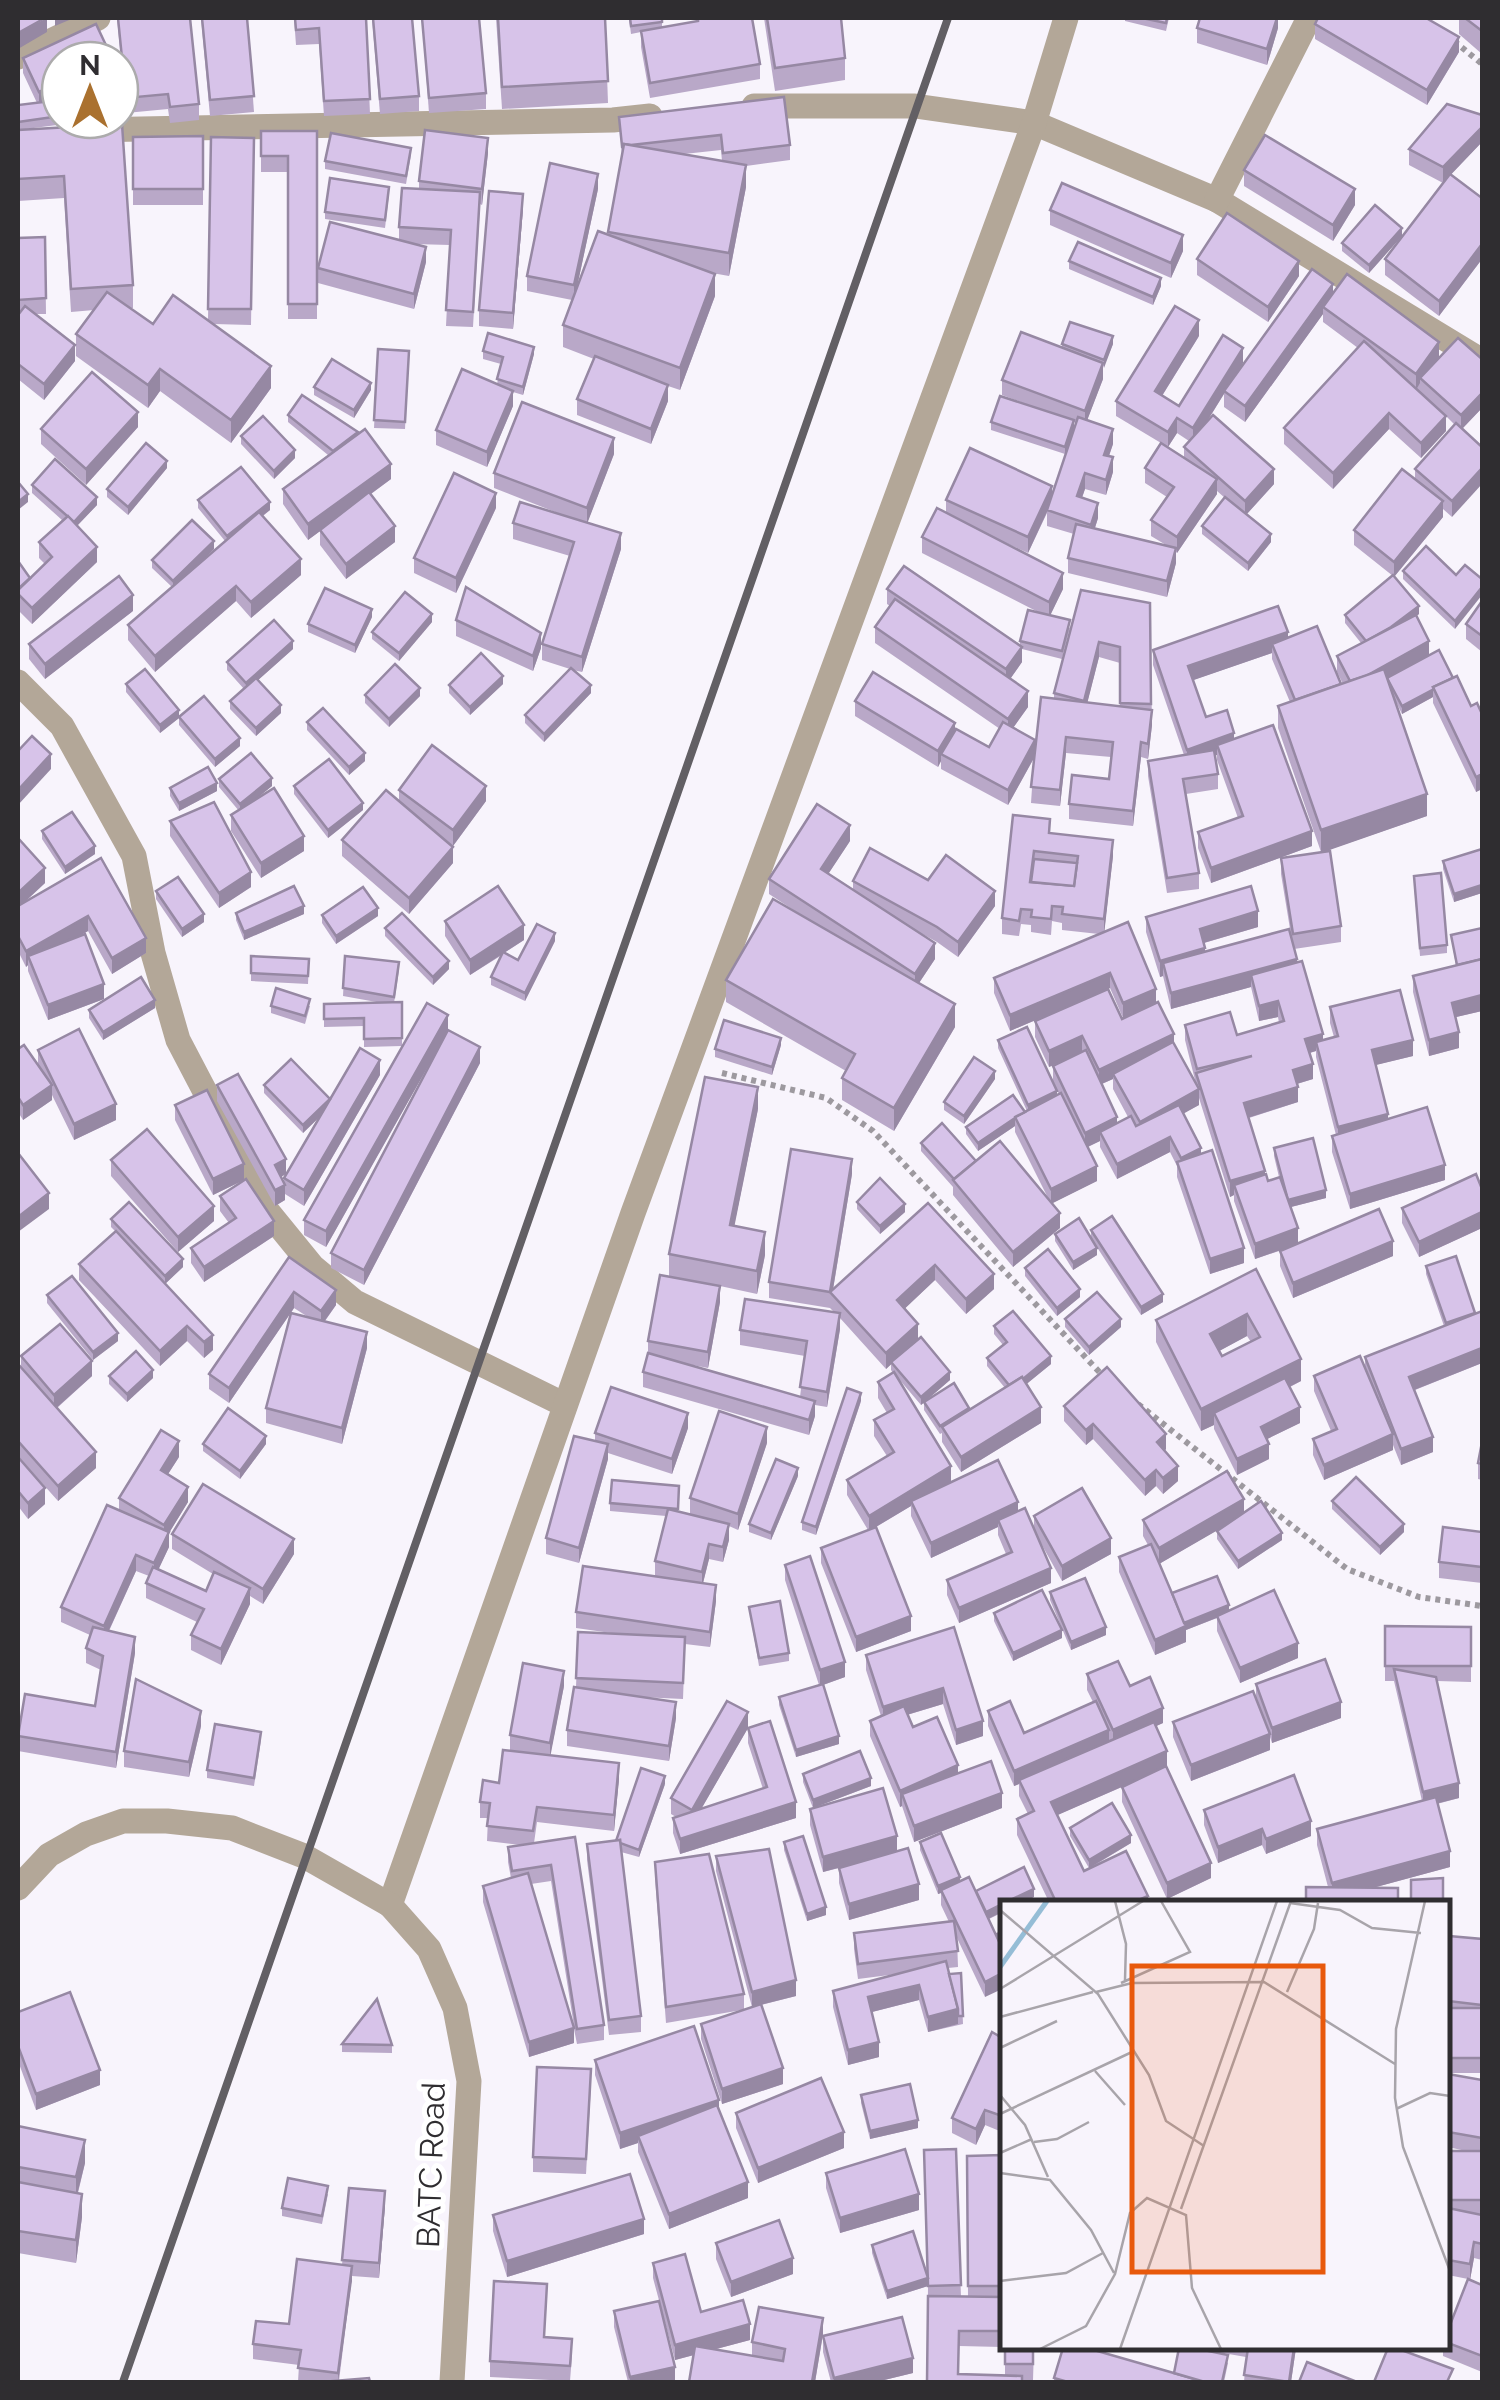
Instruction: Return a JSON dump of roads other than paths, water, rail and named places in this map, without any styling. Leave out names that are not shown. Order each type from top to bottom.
[{"type":"street","points":[[18,57],[98,18]]},
{"type":"street","points":[[390,1905],[687,1065],[1034,124],[1066,18]]},
{"type":"street","points":[[1218,200],[1309,18]]},
{"type":"street","points":[[726,108],[915,106],[1034,124],[1218,200],[1482,361]]},
{"type":"street","points":[[140,129],[576,121],[670,114]]},
{"type":"street","points":[[18,682],[62,726],[134,856],[152,952],[178,1040],[268,1212],[312,1266],[354,1302],[565,1405]]},
{"type":"street","name":"BATC Road","points":[[18,1888],[48,1855],[86,1834],[122,1821],[232,1828],[304,1856],[390,1905],[430,1949],[455,2008],[470,2081],[452,2382]]},
{"type":"railway","points":[[123,2382],[948,18]]}]
